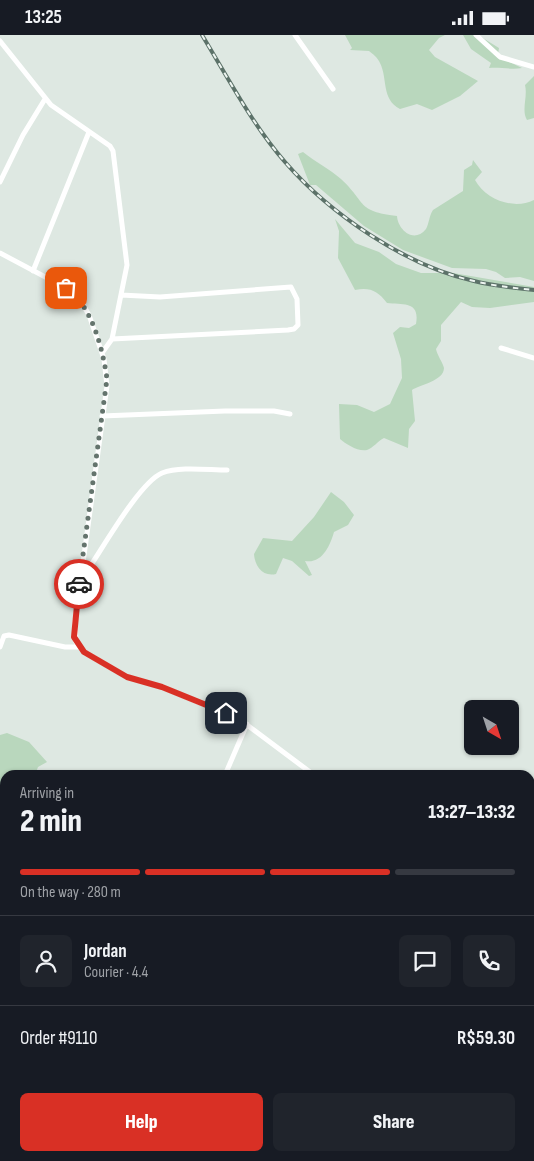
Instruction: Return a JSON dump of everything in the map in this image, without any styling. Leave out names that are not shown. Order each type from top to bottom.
[{"type":"street","points":[[296,35],[332,89]]},
{"type":"street","points":[[476,35],[500,57],[534,67]]},
{"type":"street","points":[[0,41],[45,99],[113,151],[127,259],[112,339],[102,353]]},
{"type":"street","points":[[0,183],[23,135],[45,99]]},
{"type":"street","points":[[33,271],[89,132]]},
{"type":"street","points":[[0,253],[66,288],[79,298],[89,315],[102,353],[107,379],[74,637],[78,647],[104,665],[127,677],[182,694],[247,724],[307,770]]},
{"type":"street","points":[[112,339],[288,330],[298,325],[297,299],[291,287],[160,297],[121,295]]},
{"type":"street","points":[[501,348],[534,359]]},
{"type":"street","points":[[102,416],[225,411],[274,411],[290,414]]},
{"type":"street","points":[[81,574],[87,571],[153,479],[170,471],[228,469]]},
{"type":"street","points":[[0,647],[4,636],[9,635],[65,647],[78,647]]},
{"type":"street","points":[[227,770],[247,724]]},
{"type":"green space","points":[[345,35],[445,35],[439,38],[429,50],[435,57],[478,81],[460,96],[432,110],[417,104],[400,109],[394,105],[387,94],[378,59],[369,51],[350,50],[352,48]]},
{"type":"green space","points":[[463,35],[478,35],[499,48],[498,54],[503,59],[522,68],[489,68],[491,63],[471,49]]},
{"type":"green space","points":[[534,76],[534,118],[527,120],[525,116],[525,85]]},
{"type":"green space","points":[[303,152],[341,179],[363,205],[384,214],[397,216],[403,230],[412,235],[417,235],[426,229],[433,210],[463,191],[464,170],[472,165],[473,160],[482,172],[475,180],[493,198],[518,204],[534,200],[534,281],[520,277],[505,278],[496,272],[486,269],[452,268],[403,250],[364,226],[316,185],[310,185],[298,154]]},
{"type":"green space","points":[[335,219],[355,243],[379,252],[396,264],[421,273],[453,273],[534,287],[534,302],[490,308],[472,307],[461,302],[441,325],[441,341],[436,349],[444,368],[443,372],[436,379],[412,390],[415,421],[409,429],[408,448],[384,438],[367,450],[360,450],[340,439],[339,404],[357,405],[374,412],[390,404],[402,378],[401,359],[393,333],[400,327],[409,328],[416,324],[417,317],[416,311],[405,304],[387,303],[380,295],[373,291],[365,289],[355,290],[338,258],[339,231]]},
{"type":"green space","points":[[331,492],[344,502],[354,515],[348,525],[334,532],[328,548],[321,557],[316,560],[305,561],[312,575],[309,576],[292,561],[283,558],[276,574],[267,574],[260,570],[254,554],[263,538],[292,541],[314,517]]},
{"type":"green space","points":[[7,733],[29,742],[47,762],[38,767],[37,770],[0,770],[0,735]]},
{"type":"railway","points":[[202,35],[241,100],[273,147],[303,181],[347,219],[396,250],[448,274],[489,284],[534,290]]},
{"type":"way so far","points":[[66,288],[79,298],[89,315],[104,359],[107,379],[79,584]]},
{"type":"route","points":[[79,584],[74,637],[78,647],[104,665],[127,677],[162,687],[226,713]]}]
